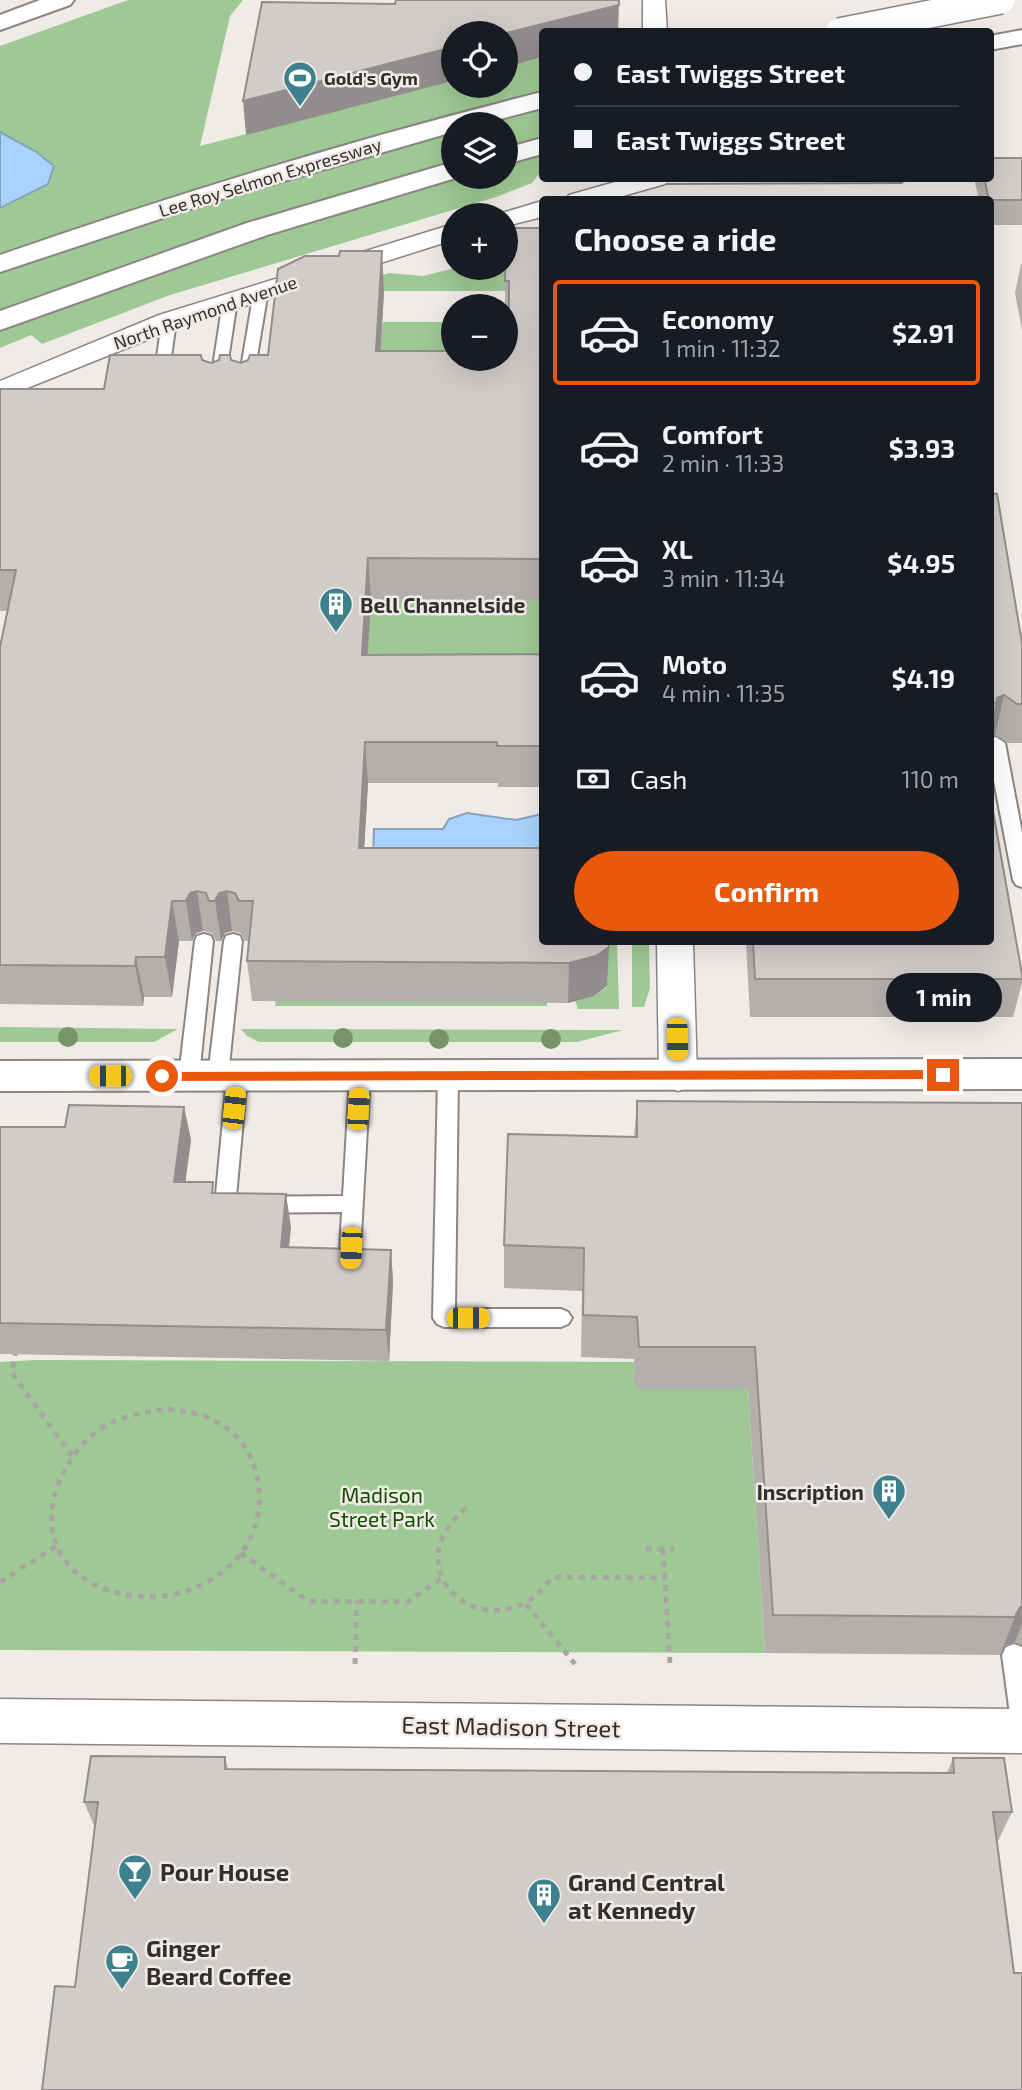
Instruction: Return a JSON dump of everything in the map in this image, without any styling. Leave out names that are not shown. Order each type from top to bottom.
[{"type":"main road","points":[[0,23],[62,0]]},
{"type":"main road","points":[[859,28],[1001,0]]},
{"type":"main road","points":[[994,42],[1022,37]]},
{"type":"main road","name":"Lee Roy Selmon Expressway","points":[[0,264],[205,195],[423,131],[539,101]]},
{"type":"main road","points":[[518,153],[539,147]]},
{"type":"main road","points":[[0,321],[257,229],[441,174]]},
{"type":"main road","points":[[0,1076],[1022,1074]]},
{"type":"street","points":[[654,0],[655,28]]},
{"type":"street","points":[[593,196],[645,182]]},
{"type":"street","points":[[518,216],[539,210]]},
{"type":"street","name":"North Raymond Avenue","points":[[2,401],[169,321],[441,236]]},
{"type":"street","points":[[675,945],[678,1076]]},
{"type":"street","name":"East Madison Street","points":[[0,1721],[1022,1731]]},
{"type":"lane","points":[[244,398],[261,291]]},
{"type":"lane","points":[[215,398],[230,301]]},
{"type":"lane","points":[[160,380],[169,321]]},
{"type":"lane","points":[[996,743],[1022,880]]},
{"type":"lane","points":[[204,941],[225,1205],[353,1205]]},
{"type":"lane","points":[[215,1076],[233,941]]},
{"type":"lane","points":[[349,1270],[360,1076]]},
{"type":"lane","points":[[448,1076],[444,1318],[561,1318]]},
{"type":"lane","points":[[1014,1655],[1022,1714]]},
{"type":"path","points":[[16,1346],[12,1373],[72,1456]]},
{"type":"path","points":[[168,1409],[200,1414],[228,1428],[250,1450],[261,1478],[262,1509],[251,1540],[230,1567],[201,1587],[166,1598],[130,1599],[97,1589],[71,1569],[57,1546],[50,1511],[57,1479],[72,1456],[101,1428],[133,1413],[168,1409]]},
{"type":"path","points":[[466,1508],[446,1526],[438,1543],[437,1561],[442,1578],[460,1599],[486,1610],[506,1610],[526,1604],[542,1593],[553,1577],[665,1578]]},
{"type":"path","points":[[0,1582],[57,1546]]},
{"type":"path","points":[[646,1549],[674,1549]]},
{"type":"path","points":[[663,1549],[670,1664]]},
{"type":"path","points":[[240,1553],[308,1601],[407,1602],[442,1578]]},
{"type":"path","points":[[355,1664],[357,1601]]},
{"type":"path","points":[[526,1604],[575,1664]]},
{"type":"green space","points":[[128,0],[243,0],[230,16],[200,146],[441,84],[441,98],[518,98],[518,64],[539,58],[539,174],[532,183],[518,188],[518,112],[441,112],[441,189],[517,189],[476,203],[441,203],[441,214],[170,295],[42,344],[31,335],[0,348],[0,46]]},
{"type":"green space","points":[[539,245],[518,273],[518,260]]},
{"type":"green space","points":[[441,272],[441,280],[513,280],[505,291],[374,291],[370,279],[389,273],[423,276]]},
{"type":"green space","points":[[383,322],[441,322],[441,371],[510,371],[509,375],[496,398],[332,337],[382,326]]},
{"type":"green space","points":[[388,595],[422,600],[539,601],[539,660],[395,696],[363,651],[363,610]]},
{"type":"green space","points":[[605,945],[617,945],[619,1009],[578,1009],[575,1001],[594,996],[607,987]]},
{"type":"green space","points":[[632,945],[649,945],[650,988],[644,1007],[632,1007]]},
{"type":"green space","points":[[547,996],[547,1006],[275,1006],[276,1001]]},
{"type":"green space","points":[[0,1027],[178,1029],[154,1042],[0,1042]]},
{"type":"green space","points":[[241,1029],[623,1030],[577,1042],[259,1042],[247,1036]]},
{"type":"green space","name":"Madison Street Park","points":[[0,1362],[634,1362],[636,1389],[748,1389],[765,1653],[0,1650]]},
{"type":"water","points":[[0,132],[35,151],[54,166],[48,184],[0,208]]},
{"type":"water","points":[[467,813],[516,820],[539,815],[539,868],[373,858],[374,829],[443,829],[449,819]]},
{"type":"building","points":[[396,0],[619,0],[619,5],[518,30],[518,21],[441,21],[441,50],[243,101],[262,2],[395,4]]},
{"type":"building","points":[[994,158],[1022,158],[1022,200],[994,200],[994,196],[988,196],[985,182],[994,182]]},
{"type":"building","points":[[518,228],[539,228],[539,559],[368,558],[362,655],[539,654],[539,746],[497,746],[497,742],[365,742],[359,848],[539,848],[539,945],[609,947],[596,956],[569,963],[247,961],[253,901],[239,901],[235,893],[227,891],[219,893],[215,901],[209,901],[206,893],[197,891],[190,893],[186,901],[172,901],[165,957],[136,957],[135,966],[0,965],[0,647],[16,570],[0,570],[0,389],[104,389],[110,355],[201,355],[202,360],[211,363],[219,360],[220,355],[230,355],[231,360],[241,363],[248,360],[250,355],[268,355],[278,269],[305,256],[339,256],[340,251],[382,251],[376,351],[441,351],[441,371],[518,371],[518,294],[509,294],[509,281],[505,280],[518,280]]},
{"type":"building","points":[[994,494],[997,494],[1022,643],[1022,704],[1017,704],[1004,695],[997,698],[996,703]]},
{"type":"building","points":[[994,816],[1022,979],[755,979],[753,945],[994,945]]},
{"type":"building","name":"Inscription","points":[[637,1101],[1022,1103],[1022,1606],[1015,1617],[773,1615],[755,1347],[639,1347],[637,1317],[583,1315],[584,1248],[504,1245],[508,1134],[637,1137]]},
{"type":"building","points":[[69,1105],[184,1107],[174,1182],[213,1182],[212,1193],[286,1194],[281,1247],[391,1250],[386,1330],[0,1323],[0,1127],[65,1127]]},
{"type":"building","name":"Grand Central at Kennedy","points":[[91,1756],[225,1757],[225,1769],[954,1773],[953,1758],[1004,1758],[1012,1812],[993,1812],[1014,1973],[1022,1973],[1022,2090],[42,2090],[55,1986],[75,1987],[98,1802],[84,1802]]},
{"type":"place","name":"Gold's Gym","points":[[300,108]]},
{"type":"place","name":"Bell Channelside","points":[[336,634]]},
{"type":"place","name":"Inscription","points":[[889,1521]]},
{"type":"place","name":"Pour House","points":[[135,1901]]},
{"type":"place","name":"Grand Central at Kennedy","points":[[544,1925]]},
{"type":"place","name":"Ginger Beard Coffee","points":[[122,1991]]},
{"type":"route","points":[[162,1076],[943,1075]]}]
